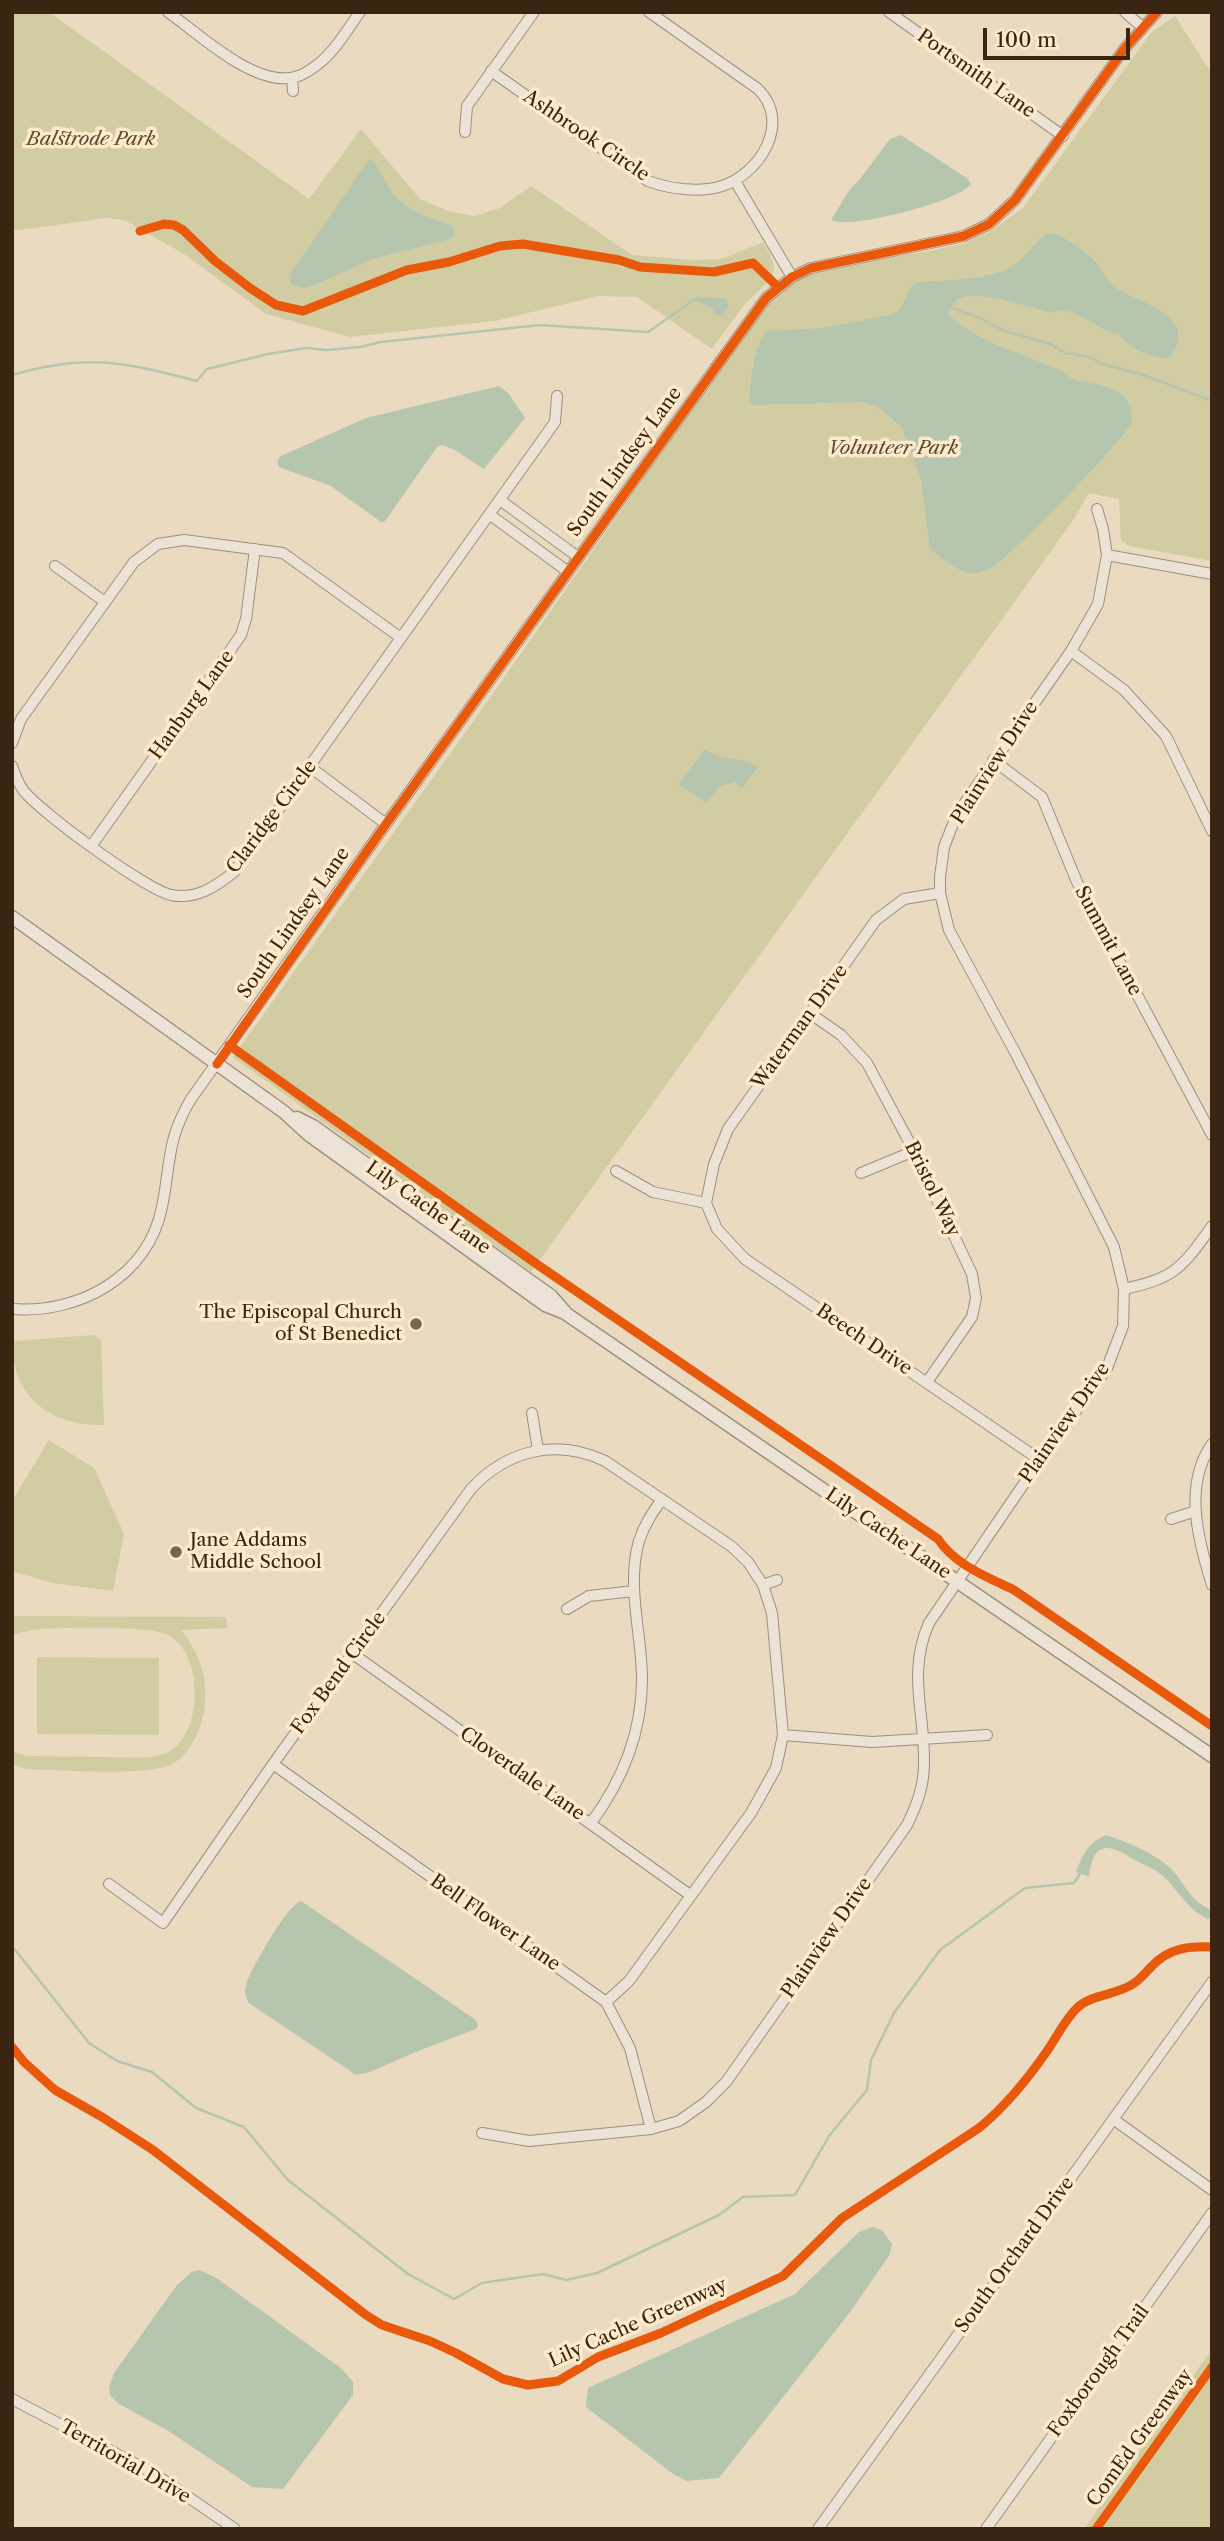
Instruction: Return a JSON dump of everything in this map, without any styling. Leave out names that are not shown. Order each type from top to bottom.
[{"type":"street","points":[[168,12],[232,59],[256,73],[275,78],[292,78],[324,59],[360,12]]},
{"type":"street","points":[[465,132],[467,106],[534,12]]},
{"type":"street","points":[[649,12],[758,89],[769,102],[774,125],[768,145],[754,164],[735,181],[792,277]]},
{"type":"street","name":"Portsmith Lane","points":[[889,12],[1063,136]]},
{"type":"street","points":[[1125,12],[1142,27]]},
{"type":"street","name":"South Lindsey Lane","points":[[12,1309],[50,1309],[81,1300],[112,1283],[136,1261],[157,1226],[174,1132],[191,1099],[755,311],[778,287],[811,268],[964,236],[989,224],[1015,200],[1142,27],[1157,12]]},
{"type":"street","name":"Ashbrook Circle","points":[[491,71],[648,181],[666,186],[706,189],[735,181]]},
{"type":"street","points":[[292,78],[293,91]]},
{"type":"street","name":"Claridge Circle","points":[[12,766],[21,788],[37,806],[148,887],[172,895],[194,896],[216,887],[234,872],[555,422],[558,396]]},
{"type":"street","points":[[500,500],[578,557]]},
{"type":"street","name":"Plainview Drive","points":[[482,2133],[529,2141],[651,2129],[679,2120],[706,2102],[726,2082],[907,1825],[918,1803],[925,1761],[916,1668],[920,1642],[929,1623],[957,1581],[1107,1368],[1123,1326],[1124,1289],[1114,1247],[1016,1054],[949,930],[940,893],[944,847],[957,814],[1071,651],[1098,604],[1107,555],[1104,529],[1097,509]]},
{"type":"street","points":[[489,514],[567,572]]},
{"type":"street","points":[[12,743],[21,719],[134,562],[158,544],[184,540],[283,553],[401,638]]},
{"type":"street","name":"Hanburg Lane","points":[[92,845],[241,635],[246,619],[255,549]]},
{"type":"street","points":[[1107,555],[1212,574]]},
{"type":"street","points":[[55,566],[105,602]]},
{"type":"street","points":[[1071,651],[1124,690],[1166,736],[1212,831]]},
{"type":"street","name":"Summit Lane","points":[[993,760],[1042,797],[1077,882],[1212,1135]]},
{"type":"street","points":[[310,767],[386,824]]},
{"type":"street","name":"Waterman Drive","points":[[706,1203],[714,1164],[728,1129],[876,920],[904,900],[940,893]]},
{"type":"street","name":"Lily Cache Lane","points":[[12,917],[284,1112],[313,1126],[531,1281],[551,1296],[565,1313],[1212,1756]]},
{"type":"street","name":"Bristol Way","points":[[811,1014],[841,1035],[867,1063],[914,1151],[972,1274],[976,1298],[972,1317],[927,1382]]},
{"type":"street","points":[[861,1173],[914,1151]]},
{"type":"street","points":[[616,1171],[653,1192],[706,1203]]},
{"type":"street","name":"Beech Drive","points":[[706,1203],[717,1229],[745,1259],[1040,1460]]},
{"type":"street","points":[[1124,1289],[1156,1282],[1186,1262],[1212,1226]]},
{"type":"street","points":[[532,1413],[538,1450]]},
{"type":"street","points":[[1212,1444],[1206,1452],[1193,1494],[1204,1560],[1212,1585]]},
{"type":"street","name":"Fox Bend Circle","points":[[109,1884],[163,1923],[433,1538],[471,1489],[499,1465],[519,1454],[538,1450],[579,1452],[595,1456],[737,1550],[763,1585],[772,1613],[783,1735],[776,1769],[765,1791],[629,1981],[606,2002]]},
{"type":"street","points":[[591,1823],[617,1784],[636,1730],[642,1680],[634,1591],[635,1567],[639,1541],[645,1525],[662,1499]]},
{"type":"street","points":[[1171,1519],[1196,1511]]},
{"type":"street","points":[[763,1585],[777,1580]]},
{"type":"street","points":[[567,1609],[589,1596],[634,1591]]},
{"type":"street","name":"Cloverdale Lane","points":[[353,1654],[690,1895]]},
{"type":"street","points":[[783,1735],[872,1742],[987,1735]]},
{"type":"street","name":"Bell Flower Lane","points":[[273,1764],[606,2002],[630,2048],[651,2129]]},
{"type":"street","name":"South Orchard Drive","points":[[818,2529],[1212,1982]]},
{"type":"street","points":[[1113,2119],[1212,2190]]},
{"type":"street","name":"Foxborough Trail","points":[[986,2529],[1212,2213]]},
{"type":"street","name":"Territorial Drive","points":[[12,2399],[153,2473],[235,2529]]},
{"type":"green space","name":"Balstrode Park","points":[[12,12],[49,12],[309,199],[361,129],[420,199],[448,211],[475,216],[500,208],[531,186],[632,255],[692,260],[721,259],[763,242],[772,260],[773,274],[744,305],[712,349],[637,297],[598,296],[495,321],[350,337],[266,314],[184,254],[124,220],[106,218],[12,231]]},
{"type":"green space","name":"Volunteer Park","points":[[1175,16],[1212,74],[1212,561],[1129,546],[1121,540],[1119,499],[1089,493],[1072,522],[531,1272],[233,1057],[480,712],[775,290],[811,268],[930,251],[966,243],[991,231],[1023,208],[1151,33]]},
{"type":"green space","points":[[94,1335],[101,1340],[104,1425],[85,1424],[51,1414],[27,1392],[14,1361],[12,1341]]},
{"type":"green space","points":[[49,1440],[94,1468],[124,1534],[113,1591],[52,1583],[12,1571],[12,1501]]},
{"type":"green space","points":[[12,1616],[226,1617],[227,1628],[181,1630],[202,1667],[205,1688],[203,1717],[189,1748],[172,1764],[143,1770],[102,1772],[26,1769],[12,1764],[12,1751],[27,1756],[129,1758],[166,1753],[179,1744],[188,1730],[195,1694],[188,1658],[179,1643],[166,1634],[122,1628],[80,1628],[33,1630],[12,1635]]},
{"type":"green space","points":[[37,1657],[159,1658],[159,1735],[37,1734]]},
{"type":"green space","points":[[1212,2349],[1212,2529],[1084,2529]]},
{"type":"shaded area","points":[[901,135],[968,179],[971,184],[946,199],[880,218],[842,222],[831,220],[850,189],[890,139]]},
{"type":"shaded area","points":[[370,158],[397,198],[419,213],[453,226],[455,235],[450,239],[372,259],[304,288],[290,284],[289,276]]},
{"type":"shaded area","points":[[1048,233],[1060,236],[1081,249],[1097,264],[1113,286],[1165,314],[1178,331],[1178,342],[1174,352],[1166,359],[1140,351],[1128,344],[1120,334],[1112,333],[1073,313],[1050,312],[976,296],[963,298],[953,304],[949,315],[973,333],[1059,370],[1078,381],[1117,391],[1128,402],[1132,415],[1131,423],[1109,451],[1066,498],[1002,560],[991,568],[976,573],[963,571],[930,549],[921,480],[902,427],[878,407],[863,402],[755,405],[750,402],[754,364],[759,345],[767,331],[823,328],[894,314],[917,282],[983,276],[1008,269]]},
{"type":"shaded area","points":[[698,297],[722,298],[729,307],[722,316],[715,314],[712,308],[694,300]]},
{"type":"shaded area","points":[[499,386],[509,394],[525,418],[484,469],[453,449],[442,445],[437,447],[385,521],[381,522],[331,486],[279,467],[277,461],[281,456],[366,418]]},
{"type":"shaded area","points":[[705,749],[718,756],[745,761],[758,767],[742,788],[735,782],[719,787],[707,803],[679,784]]},
{"type":"shaded area","points":[[1106,1835],[1140,1848],[1164,1863],[1176,1874],[1192,1897],[1212,1910],[1212,1920],[1197,1913],[1161,1874],[1117,1850],[1103,1848],[1098,1851],[1094,1856],[1089,1877],[1076,1872],[1087,1850]]},
{"type":"shaded area","points":[[301,1901],[476,2020],[476,2029],[370,2072],[356,2075],[249,2003],[245,1988],[256,1963],[279,1924]]},
{"type":"shaded area","points":[[872,2227],[882,2230],[892,2244],[890,2254],[851,2311],[719,2478],[687,2481],[673,2474],[586,2407],[588,2388],[795,2294],[859,2232]]},
{"type":"shaded area","points":[[199,2270],[215,2277],[342,2369],[353,2382],[353,2395],[283,2489],[252,2487],[167,2430],[119,2404],[110,2395],[109,2388],[114,2373],[177,2285],[192,2272]]},
{"type":"waterway","points":[[12,375],[38,368],[84,362],[126,365],[197,381],[207,369],[306,348],[327,350],[361,347],[381,342],[540,325],[648,332],[694,300]]},
{"type":"waterway","points":[[949,307],[980,318],[1002,330],[1051,344],[1065,353],[1090,357],[1102,364],[1141,374],[1212,401]]},
{"type":"waterway","points":[[12,1946],[89,2043],[117,2061],[152,2072],[196,2108],[244,2127],[288,2180],[408,2274],[454,2299],[482,2283],[543,2274],[566,2280],[597,2273],[719,2215],[743,2197],[795,2195],[829,2136],[867,2090],[871,2060],[894,2013],[940,1950],[1025,1888],[1074,1883],[1081,1872]]},
{"type":"cycle path","points":[[217,1064],[386,824],[766,298],[792,277],[811,268],[964,236],[989,224],[1015,200],[1125,48],[1157,12]]},
{"type":"cycle path","points":[[140,231],[164,224],[174,225],[250,288],[276,305],[303,311],[407,270],[449,262],[500,246],[523,244],[619,260],[640,267],[714,272],[753,263],[778,287]]},
{"type":"cycle path","points":[[229,1045],[538,1265],[938,1539],[962,1563],[1014,1590],[1212,1726]]},
{"type":"cycle path","name":"Lily Cache Greenway","points":[[12,2047],[24,2062],[55,2090],[153,2150],[366,2315],[382,2325],[456,2353],[503,2379],[528,2385],[558,2381],[598,2357],[661,2333],[783,2276],[842,2218],[989,2120],[1024,2082],[1078,2007],[1091,1999],[1133,1984],[1165,1955],[1187,1948],[1212,1947]]},
{"type":"cycle path","name":"ComEd Greenway","points":[[1096,2529],[1212,2367]]},
{"type":"place","name":"The Episcopal Church of St Benedict","points":[[416,1324]]},
{"type":"place","name":"Jane Addams Middle School","points":[[176,1552]]}]
